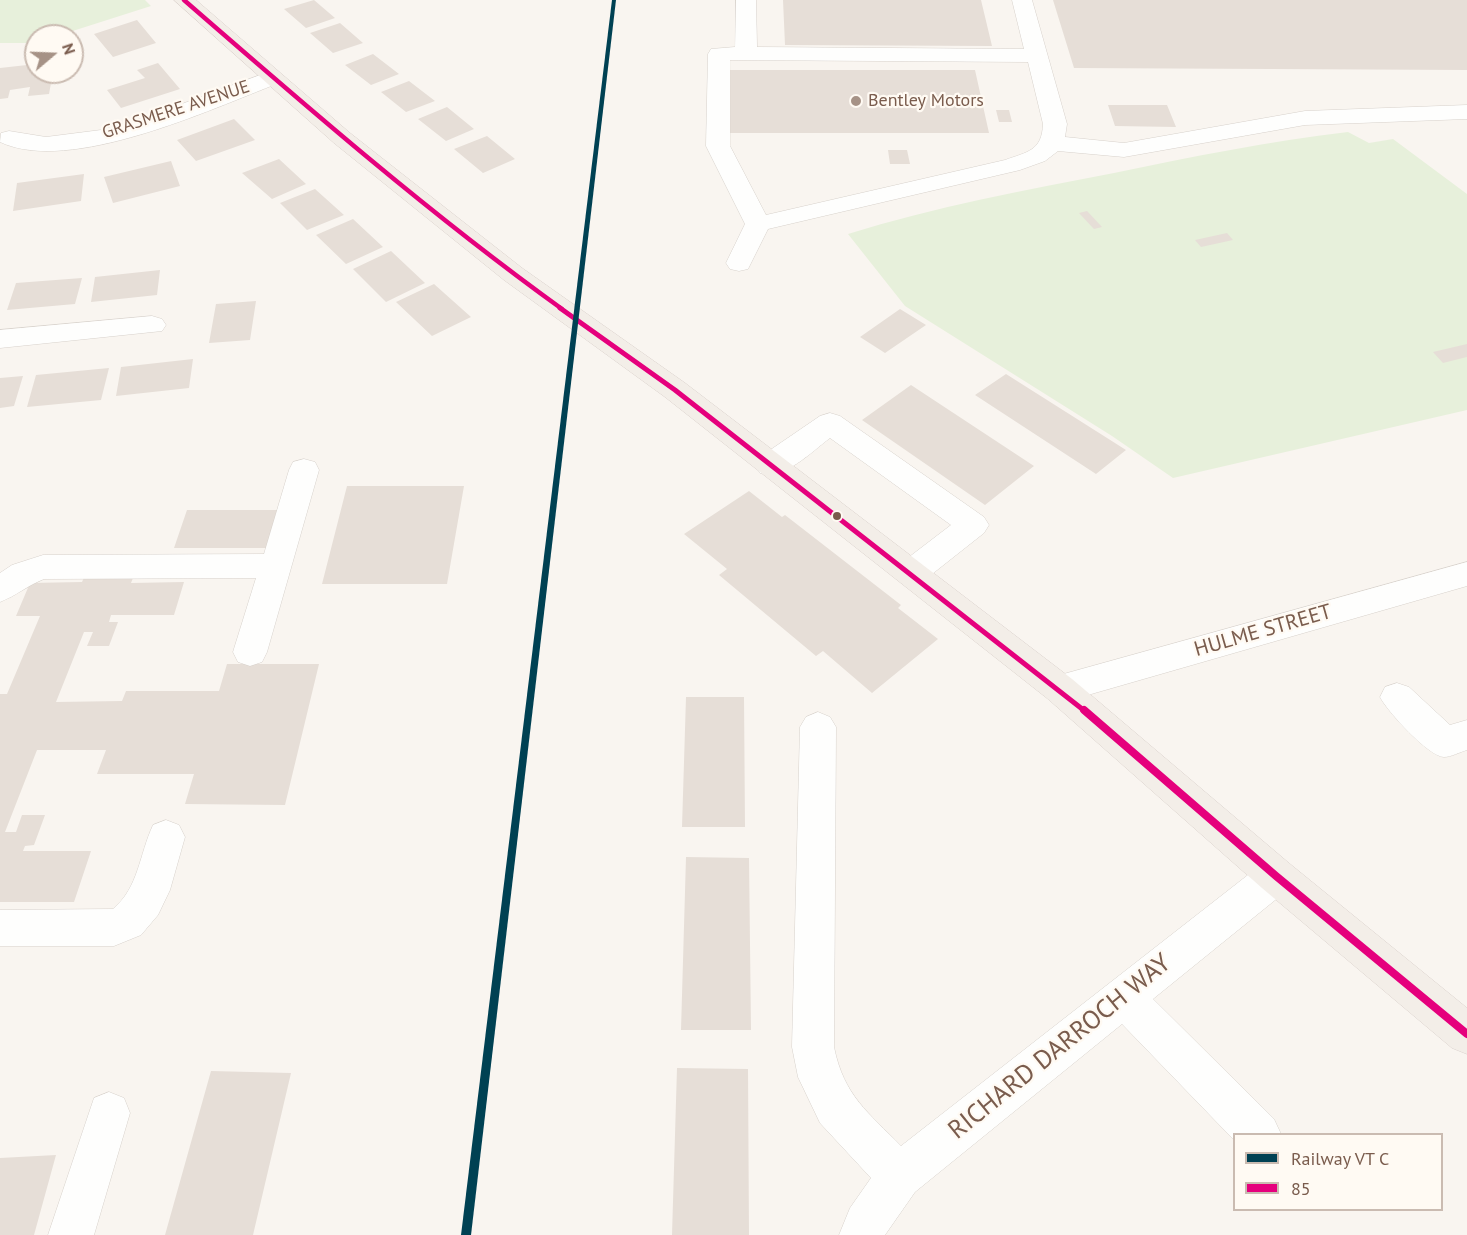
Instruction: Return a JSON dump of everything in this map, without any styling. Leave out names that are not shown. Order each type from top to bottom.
[{"type":"main road","points":[[184,0],[342,138],[513,274],[663,381],[1060,689],[1276,876],[1467,1034]]},
{"type":"street","points":[[746,0],[746,53]]},
{"type":"street","points":[[739,263],[759,224],[1012,165],[1044,153],[1055,138],[1055,124],[1022,0]]},
{"type":"street","points":[[759,224],[718,146],[719,54],[1037,56]]},
{"type":"street","name":"GRASMERE AVENUE","points":[[9,138],[48,144],[110,134],[162,119],[271,78]]},
{"type":"street","points":[[1052,144],[1124,150],[1305,118],[1467,112]]},
{"type":"street","points":[[0,339],[152,325]]},
{"type":"street","points":[[771,465],[830,423],[973,525],[911,573]]},
{"type":"street","points":[[250,652],[304,470]]},
{"type":"street","points":[[0,589],[22,574],[43,567],[276,566]]},
{"type":"street","name":"HULME STREET","points":[[1060,689],[1467,574]]},
{"type":"street","points":[[1397,697],[1444,742],[1467,735]]},
{"type":"street","points":[[818,728],[813,1047],[819,1077],[835,1108],[899,1176]]},
{"type":"street","points":[[0,928],[114,928],[131,922],[145,905],[166,837]]},
{"type":"street","name":"RICHARD DARROCH WAY","points":[[862,1235],[866,1224],[899,1176],[1276,876]]},
{"type":"street","points":[[1123,997],[1258,1133]]},
{"type":"street","points":[[71,1235],[109,1113]]},
{"type":"green space","points":[[0,0],[145,0],[151,6],[84,27],[84,24],[24,24],[24,43],[0,43]]},
{"type":"green space","points":[[1348,132],[1369,143],[1393,139],[1467,194],[1467,410],[1173,478],[1112,436],[905,306],[848,234],[914,215],[1013,193],[1231,150]]},
{"type":"building","points":[[314,0],[335,18],[306,28],[284,9]]},
{"type":"building","points":[[783,0],[981,0],[992,46],[785,45]]},
{"type":"building","points":[[1053,0],[1467,0],[1467,70],[1074,68]]},
{"type":"building","points":[[137,20],[156,43],[113,57],[94,34]]},
{"type":"building","points":[[340,23],[363,43],[333,53],[310,33]]},
{"type":"building","points":[[373,54],[399,74],[371,85],[345,65]]},
{"type":"building","points":[[158,63],[180,89],[121,108],[107,90],[145,78],[137,70]]},
{"type":"building","points":[[24,65],[24,84],[51,84],[49,94],[28,96],[30,87],[10,90],[8,98],[0,99],[0,68]]},
{"type":"building","name":"Bentley Motors","points":[[730,70],[975,70],[989,133],[730,133]]},
{"type":"building","points":[[409,81],[435,101],[406,112],[381,92]]},
{"type":"building","points":[[1108,105],[1167,105],[1176,127],[1115,126]]},
{"type":"building","points":[[447,107],[474,129],[446,141],[418,119]]},
{"type":"building","points":[[996,110],[1009,110],[1012,122],[999,122]]},
{"type":"building","points":[[234,119],[255,140],[196,161],[177,140]]},
{"type":"building","points":[[487,136],[515,159],[483,173],[454,149]]},
{"type":"building","points":[[888,150],[907,150],[910,164],[890,164]]},
{"type":"building","points":[[279,159],[306,184],[272,199],[242,173]]},
{"type":"building","points":[[171,161],[180,186],[113,203],[104,177]]},
{"type":"building","points":[[84,174],[81,201],[13,211],[17,183]]},
{"type":"building","points":[[315,189],[344,215],[307,230],[280,203]]},
{"type":"building","points":[[1087,211],[1102,227],[1094,229],[1079,213]]},
{"type":"building","points":[[353,219],[383,247],[346,264],[316,235]]},
{"type":"building","points":[[1227,233],[1233,240],[1201,247],[1195,240]]},
{"type":"building","points":[[391,251],[425,283],[386,302],[353,269]]},
{"type":"building","points":[[160,270],[157,295],[91,302],[95,277]]},
{"type":"building","points":[[82,278],[75,304],[7,310],[16,283]]},
{"type":"building","points":[[434,284],[471,317],[432,336],[396,302]]},
{"type":"building","points":[[256,301],[250,340],[209,343],[216,304]]},
{"type":"building","points":[[900,309],[926,325],[885,353],[860,337]]},
{"type":"building","points":[[1467,344],[1467,357],[1443,363],[1433,352]]},
{"type":"building","points":[[193,359],[189,388],[116,396],[121,367]]},
{"type":"building","points":[[109,368],[101,400],[27,407],[36,375]]},
{"type":"building","points":[[1006,374],[1126,450],[1096,474],[975,395]]},
{"type":"building","points":[[23,376],[14,406],[0,408],[0,378]]},
{"type":"building","points":[[911,385],[1034,466],[985,505],[862,420]]},
{"type":"building","points":[[347,486],[464,486],[447,584],[322,584]]},
{"type":"building","points":[[749,491],[782,517],[785,515],[901,605],[898,608],[938,639],[872,693],[823,651],[816,656],[719,575],[727,569],[684,534]]},
{"type":"building","points":[[187,510],[280,510],[268,548],[174,548]]},
{"type":"building","points":[[86,573],[135,573],[131,583],[184,582],[174,615],[111,615],[109,622],[118,622],[109,646],[87,646],[93,632],[84,632],[56,702],[122,701],[126,691],[219,691],[227,664],[319,664],[285,805],[185,804],[194,774],[97,774],[106,750],[37,750],[5,832],[16,832],[22,815],[45,815],[34,845],[25,846],[23,851],[91,851],[74,902],[0,902],[0,694],[7,694],[40,616],[16,616],[30,583],[82,582]]},
{"type":"building","points":[[686,697],[744,697],[745,827],[682,827]]},
{"type":"building","points":[[686,857],[749,858],[751,1030],[681,1030]]},
{"type":"building","points":[[677,1068],[748,1069],[749,1235],[672,1235]]},
{"type":"building","points":[[211,1071],[291,1073],[253,1235],[165,1235]]},
{"type":"building","points":[[56,1155],[34,1235],[0,1235],[0,1158]]},
{"type":"transit line","name":"85","points":[[184,0],[342,138],[513,274],[675,390],[1060,689],[1276,876],[1467,1034]]},
{"type":"transit line","points":[[466,1235],[614,0]]},
{"type":"place","name":"Bentley Motors","points":[[856,101]]}]
